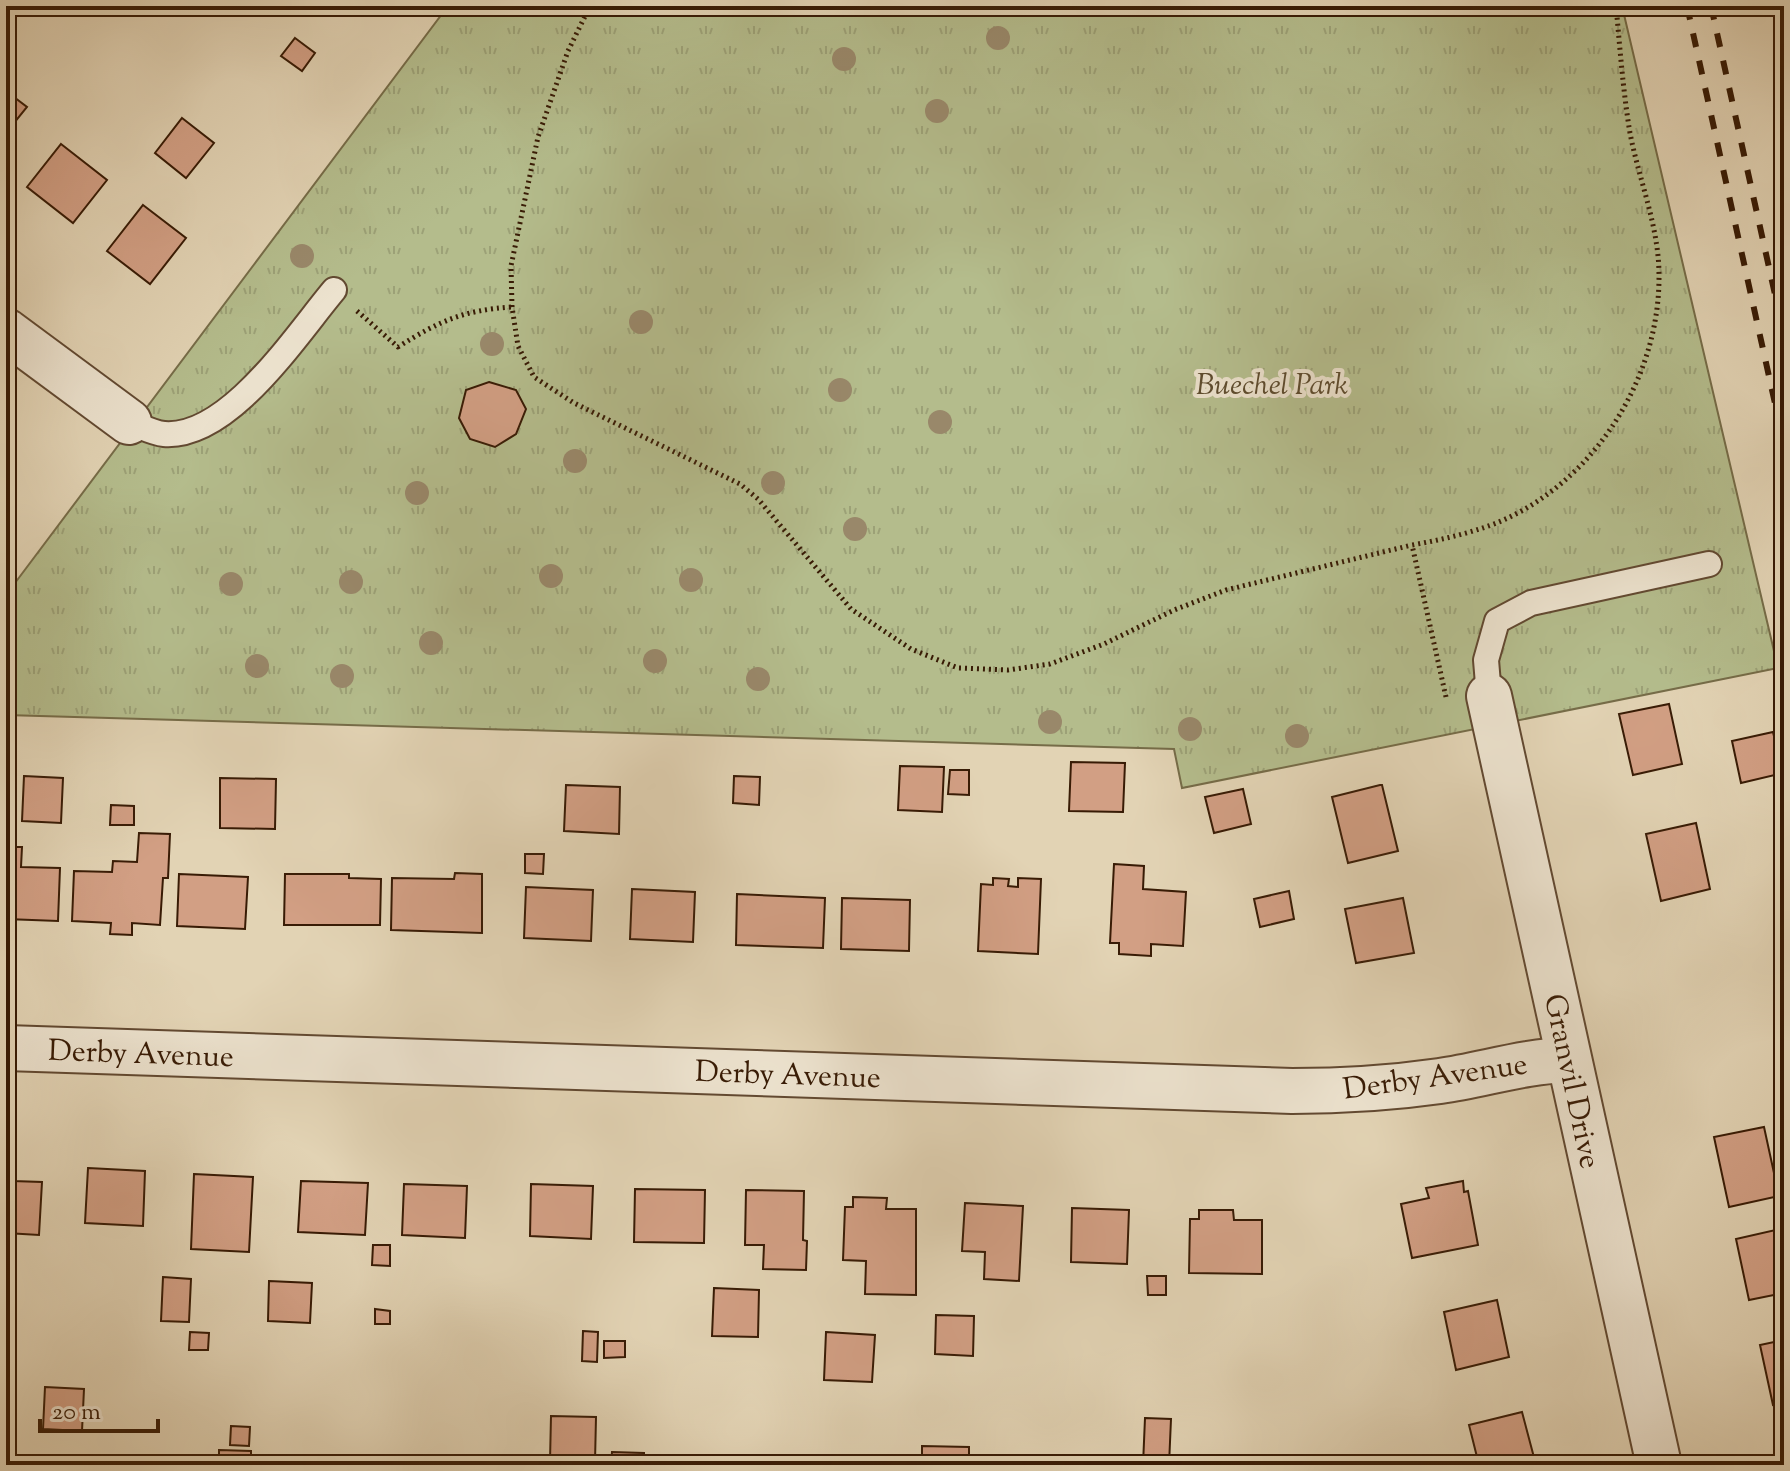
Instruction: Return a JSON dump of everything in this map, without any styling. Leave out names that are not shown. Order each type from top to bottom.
[{"type":"street","points":[[6,331],[129,422]]},
{"type":"street","name":"Granvil Drive","points":[[1489,696],[1659,1465]]},
{"type":"street","name":"Derby Avenue","points":[[6,1048],[1292,1091],[1346,1091],[1442,1081],[1543,1061],[1568,1060]]},
{"type":"lane","points":[[129,422],[163,434],[191,431],[220,418],[254,386],[334,290]]},
{"type":"lane","points":[[1489,696],[1486,660],[1497,621],[1531,603],[1709,564]]},
{"type":"path","points":[[590,6],[568,51],[538,137],[511,266],[512,307],[518,346],[534,377],[574,403],[740,484],[758,499],[851,609],[911,649],[958,668],[1008,670],[1050,664],[1104,644],[1174,610],[1226,590],[1455,537],[1497,523],[1573,475],[1620,414],[1645,362],[1657,319],[1660,274],[1656,240],[1630,134],[1616,6]]},
{"type":"path","points":[[334,290],[398,347],[447,319],[476,309],[512,307]]},
{"type":"path","points":[[1412,545],[1449,710]]},
{"type":"green space","name":"Buechel Park","points":[[448,6],[1622,6],[1778,668],[1182,788],[1174,749],[6,715],[6,595]]},
{"type":"building","points":[[295,38],[315,53],[302,71],[281,56]]},
{"type":"building","points":[[6,91],[27,107],[6,133]]},
{"type":"building","points":[[182,118],[214,143],[186,178],[155,153]]},
{"type":"building","points":[[61,144],[107,180],[73,223],[27,187]]},
{"type":"building","points":[[143,205],[186,238],[150,284],[107,251]]},
{"type":"building","points":[[489,382],[516,390],[526,409],[516,434],[495,447],[470,439],[459,418],[466,390]]},
{"type":"building","points":[[1669,704],[1682,764],[1633,775],[1619,714]]},
{"type":"building","points":[[1773,732],[1783,773],[1741,783],[1732,741]]},
{"type":"building","points":[[1071,762],[1125,763],[1123,812],[1069,811]]},
{"type":"building","points":[[900,766],[944,767],[942,812],[898,810]]},
{"type":"building","points":[[950,770],[969,770],[969,795],[948,794]]},
{"type":"building","points":[[24,776],[63,778],[61,823],[22,821]]},
{"type":"building","points":[[734,776],[760,777],[759,805],[733,803]]},
{"type":"building","points":[[220,778],[276,779],[275,829],[220,828]]},
{"type":"building","points":[[566,785],[620,787],[619,834],[564,831]]},
{"type":"building","points":[[1382,785],[1398,851],[1348,863],[1332,797]]},
{"type":"building","points":[[1243,789],[1251,824],[1214,833],[1205,797]]},
{"type":"building","points":[[111,805],[134,806],[134,825],[110,825]]},
{"type":"building","points":[[1696,823],[1710,889],[1661,901],[1646,834]]},
{"type":"building","points":[[139,833],[170,834],[168,878],[163,878],[160,925],[132,923],[132,935],[110,934],[111,923],[72,921],[74,871],[112,872],[113,861],[137,862]]},
{"type":"building","points":[[6,847],[22,847],[21,867],[60,868],[58,921],[6,919]]},
{"type":"building","points":[[525,854],[544,854],[543,874],[525,873]]},
{"type":"building","points":[[1114,864],[1144,866],[1143,889],[1186,892],[1183,946],[1151,944],[1151,956],[1119,954],[1119,943],[1110,943]]},
{"type":"building","points":[[455,873],[482,874],[482,933],[391,930],[392,878],[454,879]]},
{"type":"building","points":[[179,874],[248,877],[245,929],[177,926]]},
{"type":"building","points":[[285,874],[349,874],[349,878],[381,879],[380,925],[284,925]]},
{"type":"building","points":[[993,878],[1009,879],[1008,886],[1018,887],[1018,878],[1041,879],[1038,954],[978,951],[981,884],[993,885]]},
{"type":"building","points":[[526,887],[593,890],[591,941],[524,938]]},
{"type":"building","points":[[632,889],[695,892],[693,942],[630,939]]},
{"type":"building","points":[[1289,891],[1294,919],[1260,927],[1254,899]]},
{"type":"building","points":[[737,894],[825,898],[823,948],[736,945]]},
{"type":"building","points":[[842,898],[910,900],[909,951],[841,949]]},
{"type":"building","points":[[1403,898],[1414,953],[1356,963],[1345,909]]},
{"type":"building","points":[[1764,1127],[1779,1196],[1729,1207],[1714,1137]]},
{"type":"building","points":[[88,1168],[145,1171],[143,1226],[85,1223]]},
{"type":"building","points":[[6,1173],[13,1173],[13,1181],[42,1182],[39,1235],[6,1233]]},
{"type":"building","points":[[194,1174],[253,1177],[249,1252],[191,1249]]},
{"type":"building","points":[[301,1181],[368,1183],[365,1235],[298,1232]]},
{"type":"building","points":[[1463,1181],[1464,1192],[1468,1191],[1478,1245],[1412,1258],[1401,1204],[1429,1198],[1426,1188]]},
{"type":"building","points":[[404,1184],[467,1186],[465,1238],[402,1235]]},
{"type":"building","points":[[531,1184],[593,1186],[591,1239],[530,1236]]},
{"type":"building","points":[[635,1189],[705,1190],[704,1243],[634,1242]]},
{"type":"building","points":[[746,1190],[804,1191],[806,1270],[763,1269],[764,1245],[745,1245]]},
{"type":"building","points":[[853,1197],[887,1198],[886,1209],[916,1209],[916,1295],[865,1294],[866,1261],[843,1260],[845,1207],[853,1207]]},
{"type":"building","points":[[965,1203],[1023,1206],[1019,1281],[984,1279],[985,1252],[962,1251]]},
{"type":"building","points":[[1072,1208],[1129,1210],[1127,1264],[1071,1262]]},
{"type":"building","points":[[1199,1210],[1233,1210],[1234,1220],[1262,1220],[1262,1274],[1189,1273],[1190,1219],[1199,1219]]},
{"type":"building","points":[[1784,1228],[1784,1293],[1749,1300],[1736,1239]]},
{"type":"building","points":[[373,1245],[390,1245],[390,1266],[372,1265]]},
{"type":"building","points":[[1147,1276],[1166,1276],[1166,1295],[1148,1295]]},
{"type":"building","points":[[163,1277],[191,1279],[189,1322],[161,1321]]},
{"type":"building","points":[[269,1281],[312,1283],[310,1323],[268,1321]]},
{"type":"building","points":[[714,1288],[759,1290],[758,1337],[712,1336]]},
{"type":"building","points":[[1497,1300],[1509,1357],[1456,1370],[1444,1312]]},
{"type":"building","points":[[375,1309],[390,1311],[390,1324],[375,1324]]},
{"type":"building","points":[[936,1315],[974,1316],[973,1356],[935,1354]]},
{"type":"building","points":[[583,1331],[598,1332],[597,1362],[582,1361]]},
{"type":"building","points":[[190,1332],[209,1333],[208,1350],[189,1350]]},
{"type":"building","points":[[826,1332],[875,1335],[872,1382],[824,1380]]},
{"type":"building","points":[[1784,1340],[1784,1403],[1773,1405],[1760,1345]]},
{"type":"building","points":[[604,1341],[625,1341],[625,1357],[604,1358]]},
{"type":"building","points":[[45,1387],[84,1389],[82,1431],[43,1429]]},
{"type":"building","points":[[1522,1412],[1536,1465],[1479,1465],[1469,1425]]},
{"type":"building","points":[[551,1416],[596,1417],[595,1462],[550,1461]]},
{"type":"building","points":[[1145,1418],[1171,1419],[1169,1465],[1143,1465]]},
{"type":"building","points":[[231,1426],[250,1427],[249,1446],[230,1445]]},
{"type":"building","points":[[922,1446],[969,1447],[969,1465],[922,1465]]},
{"type":"building","points":[[219,1450],[251,1451],[251,1465],[219,1465]]},
{"type":"building","points":[[612,1452],[644,1453],[644,1465],[611,1465]]},
{"type":"building","points":[[324,1456],[366,1457],[366,1465],[324,1465]]},
{"type":"building","points":[[428,1458],[460,1459],[459,1465],[428,1465]]},
{"type":"railway","points":[[1687,6],[1784,444]]},
{"type":"railway","points":[[1711,6],[1784,335]]}]
